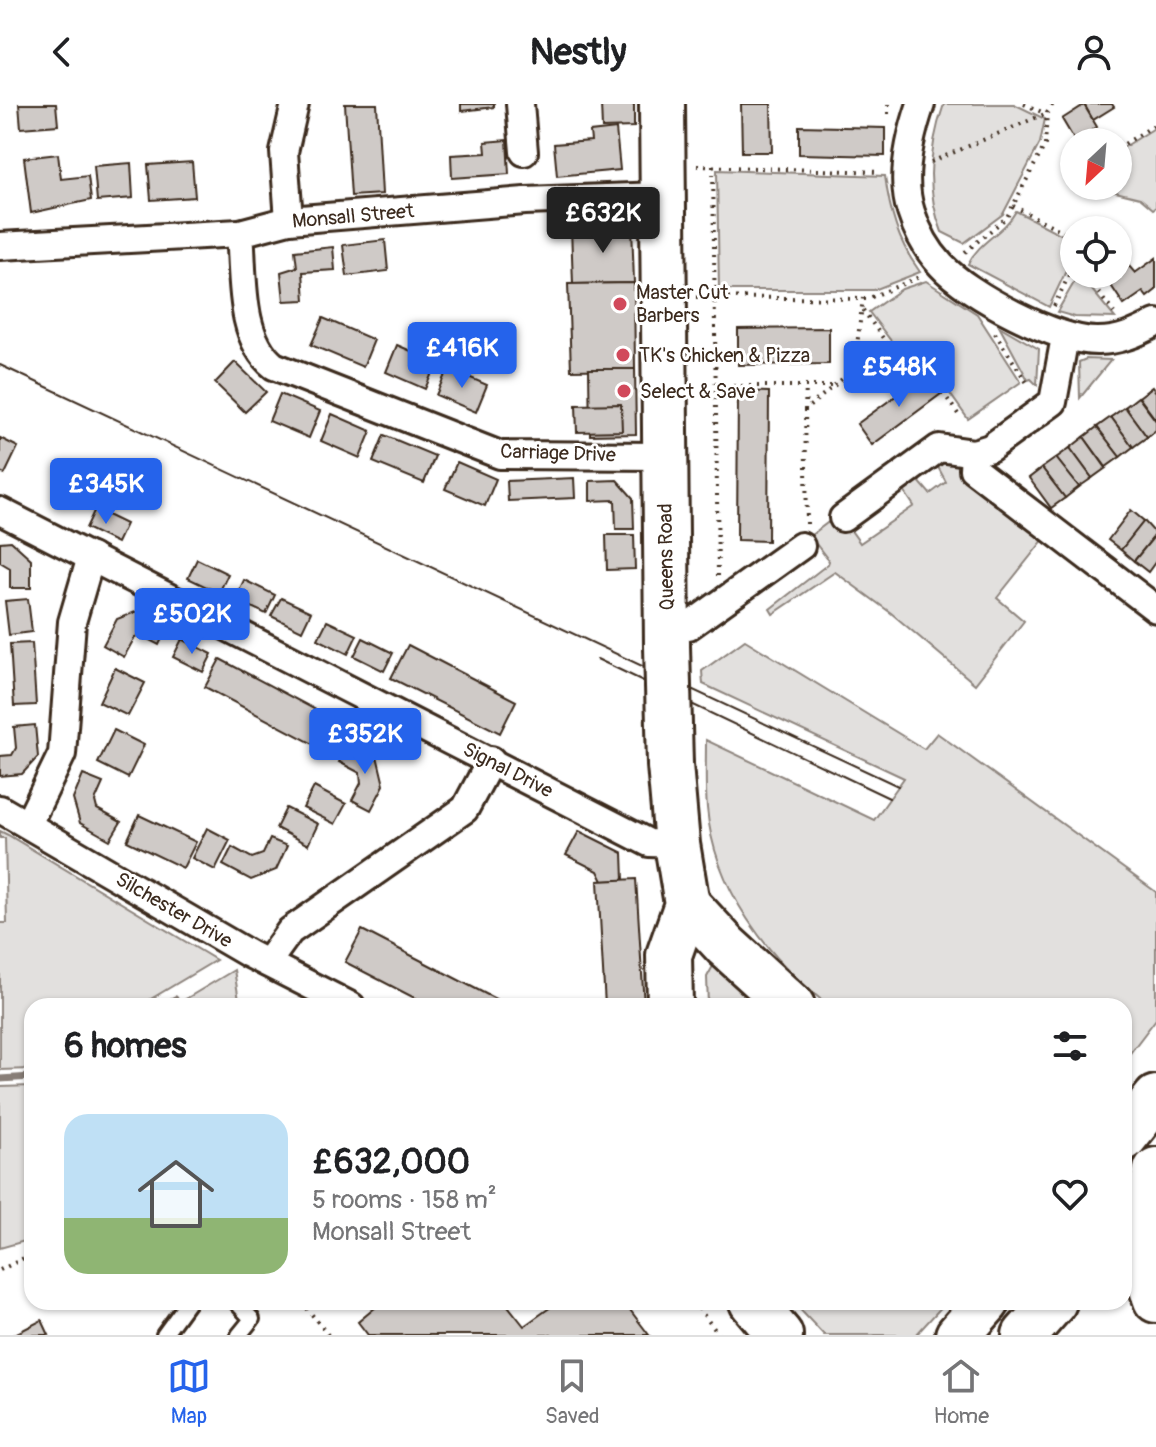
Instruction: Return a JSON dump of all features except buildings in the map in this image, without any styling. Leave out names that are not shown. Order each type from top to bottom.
[{"type":"highway","name":"Queens Road","points":[[662,104],[671,181],[662,297],[670,765],[677,844],[687,904],[669,955],[670,998]]},
{"type":"highway","points":[[687,904],[726,946],[783,998]]},
{"type":"highway","points":[[1132,1128],[1156,1098]]},
{"type":"highway","points":[[1132,1203],[1156,1170]]},
{"type":"highway","points":[[1156,1170],[1147,1225],[1150,1279],[1156,1300]]},
{"type":"highway","points":[[1132,1279],[1156,1307]]},
{"type":"highway","points":[[759,1310],[780,1335]]},
{"type":"highway","points":[[958,1335],[980,1310]]},
{"type":"highway","points":[[1025,1335],[1047,1310]]},
{"type":"street","points":[[289,220],[284,152],[295,104]]},
{"type":"street","points":[[520,104],[524,152]]},
{"type":"street","points":[[921,104],[913,129],[907,171],[910,210],[923,241],[949,262],[973,289],[1065,337],[1097,341],[1119,338],[1156,323]]},
{"type":"street","name":"Monsall Street","points":[[0,246],[240,233],[289,220],[525,201],[671,181]]},
{"type":"street","name":"Carriage Drive","points":[[240,233],[251,338],[262,356],[274,366],[500,455],[665,456]]},
{"type":"street","points":[[843,518],[939,448],[974,453],[990,448],[1053,402],[1065,337]]},
{"type":"street","points":[[974,453],[973,469],[1156,609]]},
{"type":"street","name":"Signal Drive","points":[[0,511],[649,843],[677,844]]},
{"type":"street","points":[[667,636],[689,626],[804,538]]},
{"type":"street","points":[[28,824],[62,754],[72,622],[91,557]]},
{"type":"street","points":[[267,963],[290,931],[465,809],[491,760]]},
{"type":"street","name":"Silchester Drive","points":[[0,809],[267,963],[335,998]]},
{"type":"lane","points":[[164,1335],[182,1310]]},
{"type":"lane","points":[[239,1335],[252,1319],[244,1310]]},
{"type":"path","points":[[1024,104],[1047,113]]},
{"type":"path","points":[[662,297],[863,298],[949,262],[1007,217],[1045,145],[1047,113],[1053,104]]},
{"type":"path","points":[[926,165],[1047,113]]},
{"type":"path","points":[[1132,139],[1156,124]]},
{"type":"path","points":[[671,181],[713,166],[890,173]]},
{"type":"path","points":[[713,166],[718,576]]},
{"type":"path","points":[[1013,206],[1060,230]]},
{"type":"path","points":[[1050,314],[1063,288]]},
{"type":"path","points":[[1095,288],[1122,323]]},
{"type":"path","points":[[805,410],[854,369],[863,298]]},
{"type":"path","points":[[862,308],[890,348],[918,356],[960,417]]},
{"type":"path","points":[[988,322],[1035,395]]},
{"type":"path","points":[[716,386],[834,386]]},
{"type":"path","points":[[804,538],[806,386]]},
{"type":"path","points":[[0,1270],[24,1258]]},
{"type":"path","points":[[308,1310],[328,1335]]},
{"type":"path","points":[[700,1310],[719,1335]]},
{"type":"shaded area","points":[[944,104],[1014,104],[1045,119],[1040,143],[1003,214],[964,243],[942,232],[933,200],[932,152]]},
{"type":"shaded area","points":[[1156,127],[1156,207],[1153,209],[1140,198],[1132,196],[1132,142]]},
{"type":"shaded area","points":[[717,170],[885,176],[896,227],[920,272],[874,290],[719,290]]},
{"type":"shaded area","points":[[1016,211],[1060,234],[1060,284],[1049,307],[968,264],[978,249]]},
{"type":"shaded area","points":[[926,281],[977,314],[1021,382],[968,419],[921,353],[895,346],[869,312],[902,289]]},
{"type":"shaded area","points":[[1071,288],[1090,288],[1115,318],[1075,317],[1057,312]]},
{"type":"shaded area","points":[[999,326],[1039,349],[1037,385],[1028,380]]},
{"type":"shaded area","points":[[1086,359],[1111,360],[1080,398],[1079,362]]},
{"type":"shaded area","points":[[953,457],[1048,534],[997,598],[1024,621],[975,684],[891,613],[835,572],[773,614],[770,609],[828,564],[829,561],[810,536],[839,514],[860,543],[914,506],[902,488],[911,479],[918,480],[930,494],[946,482],[938,467]]},
{"type":"shaded area","points":[[745,640],[924,749],[937,733],[1156,892],[1156,1019],[1132,1050],[1132,998],[819,998],[806,987],[747,919],[720,866],[707,808],[706,740],[874,820],[904,778],[703,684],[702,671]]},
{"type":"shaded area","points":[[0,831],[216,960],[152,998],[24,998],[24,1069],[0,1070],[0,923],[7,923],[5,838],[0,838]]},
{"type":"shaded area","points":[[724,963],[766,998],[708,998],[707,977],[713,966]]},
{"type":"shaded area","points":[[234,970],[239,998],[187,998]]},
{"type":"shaded area","points":[[24,1086],[24,1241],[0,1248],[0,1087]]},
{"type":"shaded area","points":[[801,1310],[939,1310],[916,1335],[824,1335]]},
{"type":"waterway","points":[[0,1079],[24,1078]]},
{"type":"tram line","points":[[0,365],[898,786]]},
{"type":"tram line","points":[[597,659],[889,798]]},
{"type":"place","name":"Master Cut Barbers","points":[[620,304]]},
{"type":"place","name":"TK's Chicken & Pizza","points":[[623,355]]},
{"type":"place","name":"Select & Save","points":[[624,391]]}]
